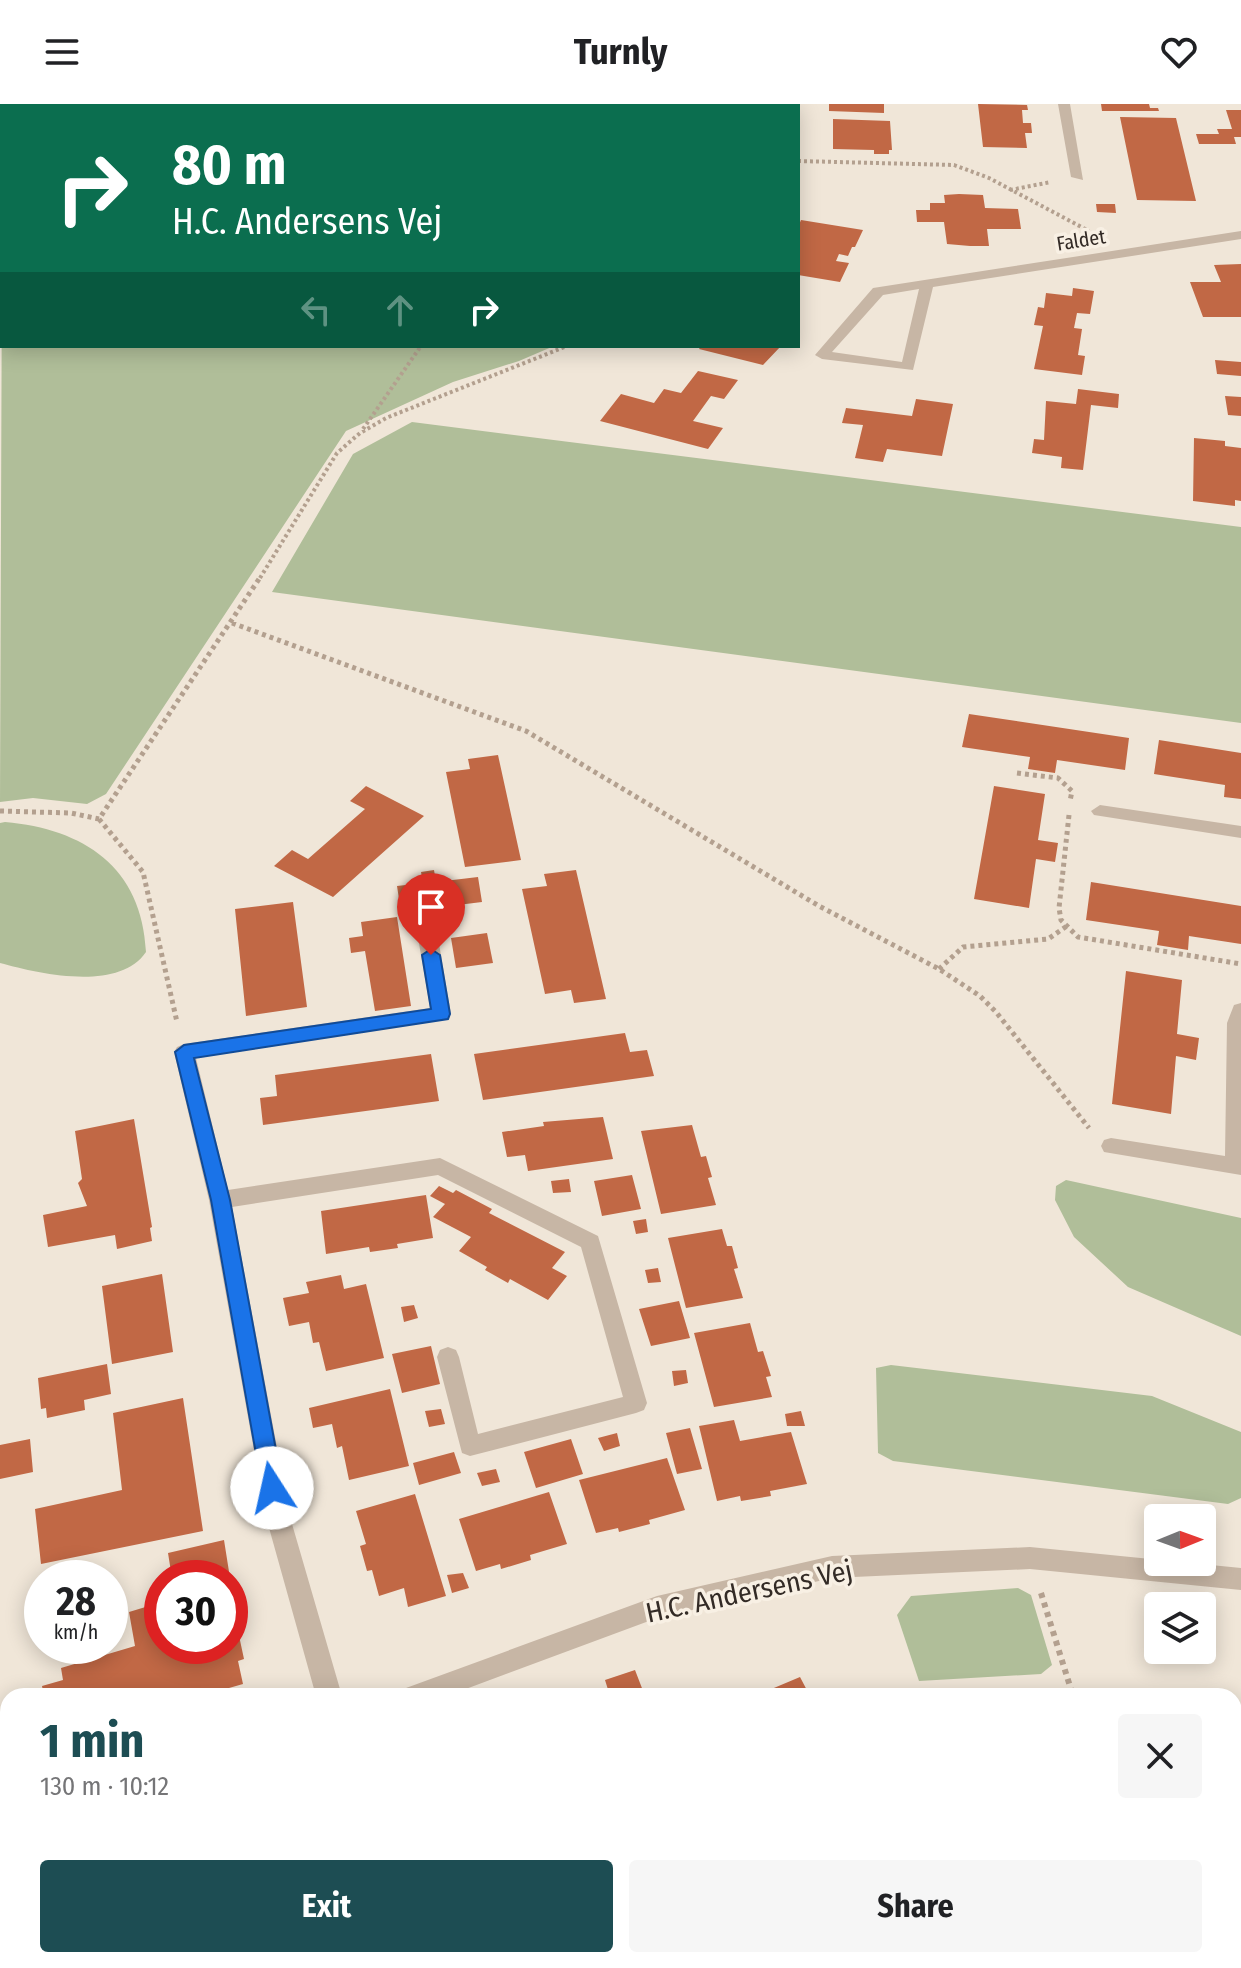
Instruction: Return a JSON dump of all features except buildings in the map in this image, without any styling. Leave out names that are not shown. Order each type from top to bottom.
[{"type":"street","points":[[1064,104],[1078,177]]},
{"type":"street","name":"Faldet","points":[[927,283],[908,367],[822,355],[878,291],[927,283],[1241,235]]},
{"type":"street","points":[[1100,811],[1241,832]]},
{"type":"street","points":[[327,1688],[278,1517],[220,1200],[184,1052],[441,1014],[426,926]]},
{"type":"street","points":[[1111,1146],[1238,1166],[1237,1023],[1241,1010]]},
{"type":"street","points":[[220,1200],[440,1166],[590,1242],[636,1403],[470,1446],[448,1357]]},
{"type":"street","name":"H.C. Andersens Vej","points":[[437,1688],[657,1607],[832,1567],[1030,1558],[1241,1579]]},
{"type":"path","points":[[800,161],[954,165],[977,172],[1063,222],[1091,232]]},
{"type":"path","points":[[1009,190],[1078,177]]},
{"type":"path","points":[[99,819],[232,623],[337,453],[360,433],[420,348]]},
{"type":"path","points":[[360,433],[433,397],[562,348]]},
{"type":"path","points":[[232,623],[526,731],[819,906],[939,969],[980,996],[996,1012],[1089,1129],[1111,1146]]},
{"type":"path","points":[[1017,773],[1058,778],[1072,791],[1059,908],[1061,920],[1067,926],[1086,941],[1241,964]]},
{"type":"path","points":[[0,811],[71,813],[99,819],[143,872],[184,1052]]},
{"type":"path","points":[[939,969],[963,947],[1048,939],[1067,926]]},
{"type":"path","points":[[1030,1558],[1071,1688]]},
{"type":"green space","points":[[2,348],[549,348],[453,382],[346,431],[106,794],[87,804],[33,798],[0,802]]},
{"type":"green space","points":[[412,422],[1241,527],[1241,723],[272,592],[353,454]]},
{"type":"green space","points":[[0,823],[60,833],[104,858],[120,875],[133,897],[142,922],[146,952],[134,964],[117,972],[78,977],[36,972],[0,963]]},
{"type":"green space","points":[[1066,1180],[1241,1218],[1241,1336],[1128,1287],[1074,1237],[1055,1200],[1056,1186]]},
{"type":"green space","points":[[891,1365],[1152,1396],[1241,1432],[1241,1498],[1228,1504],[893,1461],[878,1453],[876,1368]]},
{"type":"green space","points":[[1018,1588],[1031,1595],[1052,1665],[1041,1674],[919,1681],[897,1615],[911,1596]]},
{"type":"route","points":[[272,1488],[220,1200],[184,1052],[441,1014],[431,955]]}]
